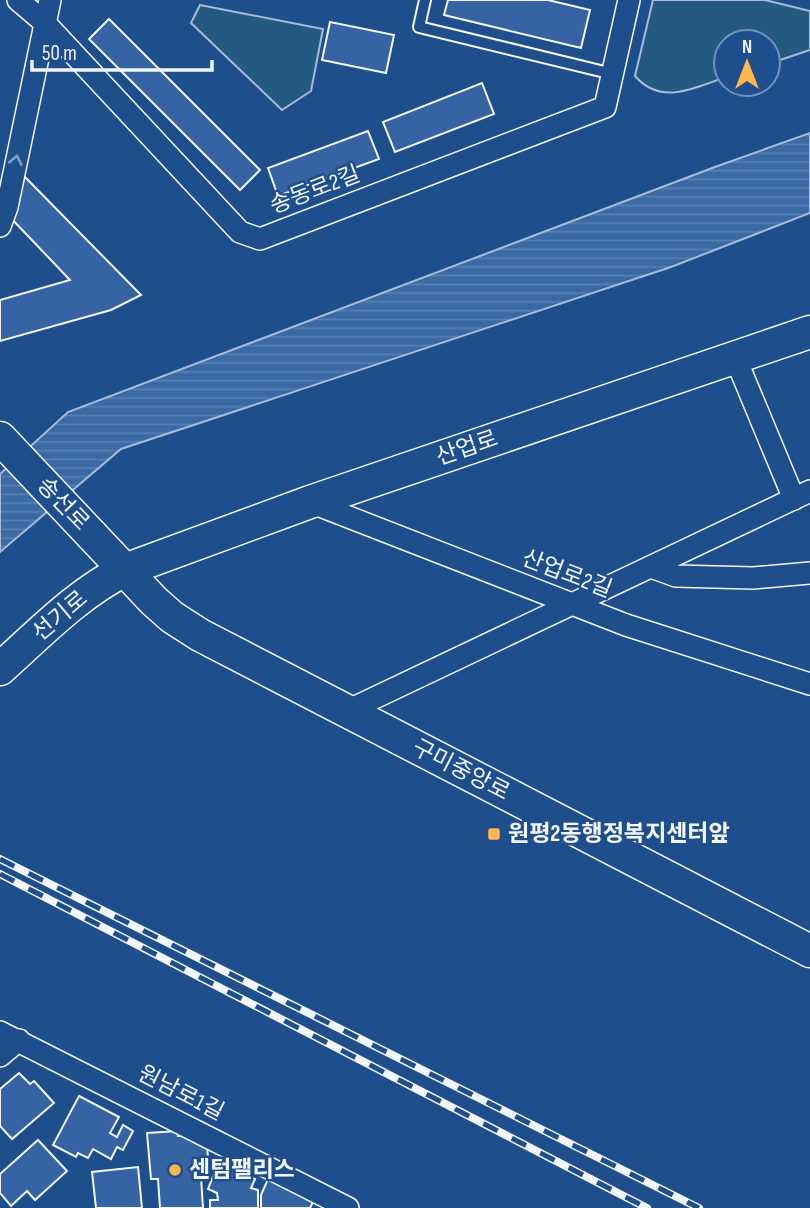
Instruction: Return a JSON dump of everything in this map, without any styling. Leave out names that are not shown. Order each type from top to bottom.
[{"type":"main road","name":"산업로","points":[[125,570],[310,502],[809,334]]},
{"type":"main road","name":"송선로","points":[[0,438],[125,570]]},
{"type":"main road","name":"선기로","points":[[0,669],[74,603],[99,584],[125,570]]},
{"type":"main road","name":"구미중앙로","points":[[125,570],[164,611],[181,623],[810,951]]},
{"type":"street","name":"송동로2길","points":[[18,0],[45,23],[240,232],[260,239],[606,107],[629,0]]},
{"type":"street","points":[[0,226],[7,207],[50,0]]},
{"type":"street","points":[[347,711],[802,495],[735,357]]},
{"type":"street","name":"산업로2길","points":[[310,502],[626,625],[810,684]]},
{"type":"street","points":[[651,567],[676,576],[753,578],[810,573]]},
{"type":"street","points":[[0,1056],[10,1036]]},
{"type":"street","name":"원남로1길","points":[[10,1036],[339,1206]]},
{"type":"lane","points":[[425,0],[419,27],[613,74]]},
{"type":"shaded area","points":[[653,0],[765,0],[810,11],[810,50],[782,59],[782,28],[712,28],[712,82],[678,92],[667,92],[645,85],[635,76]]},
{"type":"shaded area","points":[[200,5],[323,29],[311,91],[282,110],[191,23]]},
{"type":"shaded area","points":[[810,133],[810,213],[671,267],[121,449],[0,552],[0,474],[68,412]]},
{"type":"building","points":[[448,0],[548,0],[590,10],[581,48],[444,15]]},
{"type":"building","points":[[109,19],[260,170],[240,190],[89,39]]},
{"type":"building","points":[[330,22],[394,35],[386,73],[322,60]]},
{"type":"building","points":[[482,83],[494,114],[395,152],[383,122]]},
{"type":"building","points":[[368,131],[379,159],[278,196],[268,168]]},
{"type":"building","points":[[20,172],[141,295],[111,310],[0,341],[0,300],[70,280],[7,214]]},
{"type":"building","points":[[19,1073],[30,1084],[34,1081],[54,1103],[12,1139],[0,1126],[0,1089]]},
{"type":"building","points":[[79,1096],[119,1117],[110,1133],[117,1137],[123,1125],[133,1131],[123,1150],[117,1147],[111,1159],[93,1149],[88,1158],[78,1153],[76,1157],[53,1145]]},
{"type":"building","name":"센텀팰리스","points":[[178,1131],[178,1136],[198,1135],[207,1142],[208,1160],[200,1161],[203,1208],[160,1208],[158,1179],[151,1179],[147,1133]]},
{"type":"building","points":[[38,1140],[67,1171],[35,1200],[27,1191],[11,1206],[0,1193],[0,1174]]},
{"type":"building","points":[[219,1161],[255,1179],[251,1188],[258,1190],[258,1208],[210,1208],[210,1200],[218,1200],[217,1193],[208,1189]]},
{"type":"building","points":[[138,1167],[142,1208],[96,1208],[92,1172]]},
{"type":"building","points":[[268,1179],[314,1200],[310,1208],[261,1208],[261,1195]]},
{"type":"railway","points":[[0,859],[699,1208]]},
{"type":"railway","points":[[0,874],[647,1208]]},
{"type":"place","name":"원평2동행정복지센터앞","points":[[494,834]]},
{"type":"place","name":"센텀팰리스","points":[[175,1170]]}]
